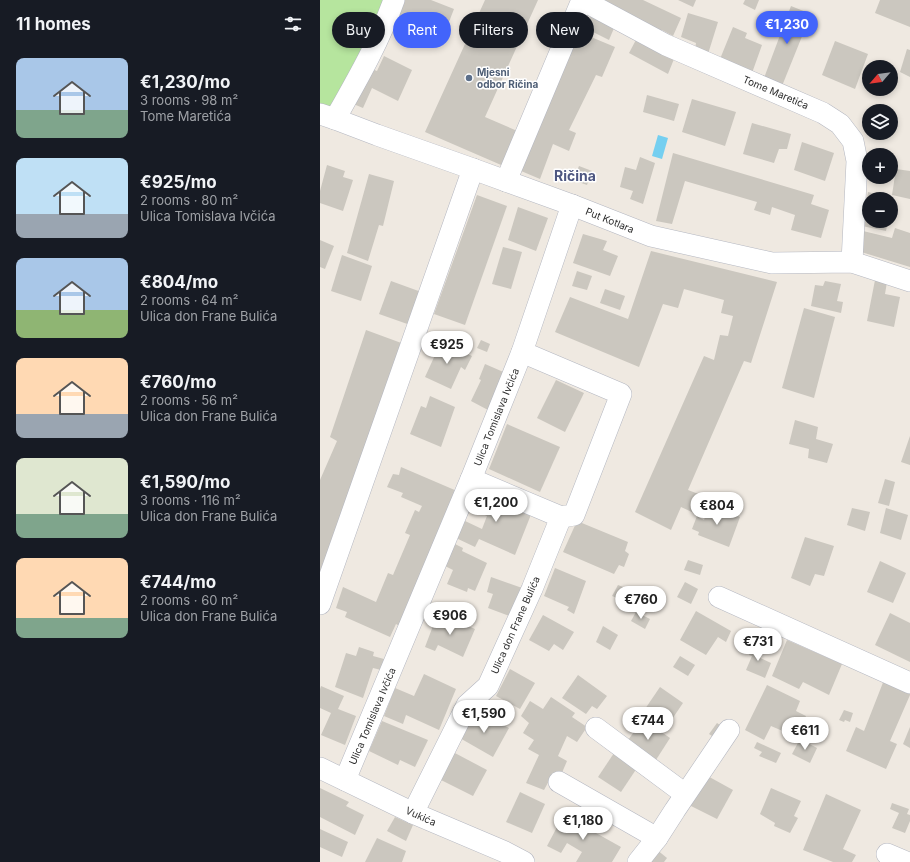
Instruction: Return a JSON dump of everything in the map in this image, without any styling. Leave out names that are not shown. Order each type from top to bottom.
[{"type":"street","points":[[328,116],[362,70],[386,22],[394,0]]},
{"type":"street","points":[[506,181],[582,0]]},
{"type":"street","name":"Tome Maretića","points":[[582,0],[666,45],[823,113],[840,124],[853,141],[857,160],[852,262]]},
{"type":"street","name":"Put Kotlara","points":[[328,116],[377,135],[473,168],[651,236],[772,263],[852,262],[910,281]]},
{"type":"street","points":[[320,604],[473,168]]},
{"type":"street","name":"Ulica Tomislava Ivčića","points":[[345,780],[522,352],[572,205]]},
{"type":"street","points":[[471,478],[561,517],[574,515],[621,394],[522,352]]},
{"type":"street","name":"Ulica don Frane Bulića","points":[[413,813],[467,705],[488,686],[532,589],[561,517]]},
{"type":"street","points":[[719,597],[910,683]]},
{"type":"street","points":[[596,728],[685,794]]},
{"type":"street","points":[[638,862],[657,838],[729,730]]},
{"type":"street","name":"Vukića","points":[[320,768],[413,813],[506,852],[524,862]]},
{"type":"street","points":[[559,782],[657,838]]},
{"type":"green space","points":[[320,0],[394,0],[385,18],[385,12],[332,12],[332,48],[370,48],[335,119],[320,114]]},
{"type":"water","points":[[658,135],[668,138],[662,159],[652,156]]},
{"type":"building","points":[[405,0],[431,0],[454,9],[451,17],[451,12],[400,12]]},
{"type":"building","points":[[485,0],[538,0],[528,22],[528,12],[480,12]]},
{"type":"building","points":[[598,0],[643,0],[681,18],[673,36],[662,30],[659,34]]},
{"type":"building","points":[[678,0],[696,0],[693,7]]},
{"type":"building","points":[[745,0],[759,0],[755,10],[743,4]]},
{"type":"building","points":[[880,0],[910,0],[910,27],[875,13]]},
{"type":"building","points":[[791,6],[811,14],[782,86],[764,78]]},
{"type":"building","points":[[594,9],[617,21],[609,40],[594,32],[594,12],[593,12]]},
{"type":"building","points":[[688,13],[718,22],[708,54],[695,49],[696,43],[681,37]]},
{"type":"building","points":[[733,27],[747,33],[745,38],[762,45],[752,73],[720,59]]},
{"type":"building","points":[[594,38],[615,47],[602,77],[596,75],[569,130],[576,133],[569,151],[553,144],[540,179],[514,168],[571,48],[594,48]]},
{"type":"building","points":[[637,38],[674,59],[668,74],[629,53]]},
{"type":"building","points":[[835,41],[868,54],[866,60],[862,60],[862,70],[855,89],[822,75]]},
{"type":"building","points":[[463,48],[516,48],[485,117],[522,133],[508,168],[425,132]]},
{"type":"building","points":[[907,49],[910,50],[910,77],[900,72]]},
{"type":"building","points":[[384,56],[412,70],[398,101],[372,88],[363,108],[351,103],[369,68],[377,71]]},
{"type":"building","points":[[647,95],[679,104],[674,121],[643,112]]},
{"type":"building","points":[[692,99],[736,112],[725,146],[682,132]]},
{"type":"building","points":[[752,123],[791,134],[787,149],[779,149],[774,163],[743,154]]},
{"type":"building","points":[[802,142],[834,153],[825,181],[794,170]]},
{"type":"building","points":[[673,153],[814,195],[811,204],[829,210],[821,238],[791,230],[795,215],[772,207],[770,215],[754,210],[757,202],[685,181],[672,224],[656,221]]},
{"type":"building","points":[[640,157],[655,163],[643,204],[630,199],[633,191],[620,187],[625,167],[636,170]]},
{"type":"building","points":[[327,165],[345,171],[343,177],[353,180],[343,211],[320,203],[320,191]]},
{"type":"building","points":[[579,166],[592,171],[587,185],[573,180]]},
{"type":"building","points":[[898,169],[910,171],[910,199],[898,196],[898,192],[892,192],[894,184],[898,184]]},
{"type":"building","points":[[369,174],[394,181],[383,226],[379,225],[368,261],[347,253]]},
{"type":"building","points":[[477,195],[507,206],[465,325],[434,314]]},
{"type":"building","points":[[518,207],[548,218],[536,251],[508,240]]},
{"type":"building","points":[[872,228],[887,228],[886,231]]},
{"type":"building","points":[[895,228],[910,233],[910,267],[858,251],[863,231],[892,238]]},
{"type":"building","points":[[583,234],[607,241],[603,250],[618,256],[610,276],[573,263]]},
{"type":"building","points":[[320,240],[334,246],[325,269],[320,267]]},
{"type":"building","points":[[503,247],[522,252],[511,289],[492,284]]},
{"type":"building","points":[[651,251],[777,282],[751,363],[744,361],[688,490],[701,495],[694,513],[681,507],[671,530],[635,512],[704,356],[714,360],[720,335],[728,336],[733,316],[721,313],[724,300],[684,289],[678,308],[663,304],[639,367],[555,332],[570,297],[628,319]]},
{"type":"building","points":[[342,255],[372,266],[361,301],[331,291]]},
{"type":"building","points":[[577,271],[592,276],[587,290],[572,286]]},
{"type":"building","points":[[875,280],[887,282],[885,294],[900,297],[894,327],[867,321]]},
{"type":"building","points":[[391,281],[424,293],[413,326],[379,314]]},
{"type":"building","points":[[825,281],[841,284],[837,301],[843,302],[841,313],[811,306],[815,285],[823,286]]},
{"type":"building","points":[[605,289],[625,296],[620,310],[600,303]]},
{"type":"building","points":[[804,308],[835,317],[814,398],[782,388]]},
{"type":"building","points":[[366,330],[404,344],[369,456],[320,572],[320,480],[337,441],[330,437]]},
{"type":"building","points":[[481,340],[490,344],[487,352],[477,348]]},
{"type":"building","points":[[441,342],[472,356],[465,370],[461,367],[451,389],[425,377]]},
{"type":"building","points":[[485,364],[508,374],[488,410],[471,401],[481,380],[479,379]]},
{"type":"building","points":[[556,380],[584,393],[565,432],[537,418]]},
{"type":"building","points":[[430,396],[455,407],[441,447],[410,434],[421,406],[426,408]]},
{"type":"building","points":[[795,420],[818,427],[816,439],[833,444],[827,463],[808,458],[809,449],[789,444]]},
{"type":"building","points":[[507,424],[560,447],[540,492],[489,469]]},
{"type":"building","points":[[910,436],[910,465],[901,462]]},
{"type":"building","points":[[401,467],[457,491],[401,627],[396,624],[390,637],[345,617],[347,612],[336,608],[343,587],[376,602],[388,573],[393,575],[410,535],[405,533],[415,510],[419,512],[422,506],[401,497],[403,493],[387,487],[393,474],[399,475]]},
{"type":"building","points":[[885,479],[895,482],[889,506],[878,503]]},
{"type":"building","points":[[478,489],[532,512],[515,555],[479,539],[475,547],[456,538],[463,520],[482,529],[487,516],[469,508]]},
{"type":"building","points":[[710,504],[740,517],[729,547],[698,535],[699,532],[692,529],[697,516],[704,520]]},
{"type":"building","points":[[852,508],[870,512],[865,531],[847,525]]},
{"type":"building","points":[[886,508],[908,515],[901,540],[880,533]]},
{"type":"building","points":[[577,521],[628,542],[625,551],[629,554],[624,567],[619,565],[614,574],[563,552]]},
{"type":"building","points":[[805,537],[834,546],[824,576],[815,574],[810,586],[791,578]]},
{"type":"building","points":[[453,543],[463,548],[462,551],[487,563],[475,591],[468,588],[467,592],[447,584],[453,570],[443,565]]},
{"type":"building","points":[[688,560],[703,565],[700,575],[684,570]]},
{"type":"building","points":[[880,561],[906,573],[893,603],[867,592]]},
{"type":"building","points":[[555,568],[586,581],[574,614],[567,610],[569,607],[544,596]]},
{"type":"building","points":[[491,577],[525,589],[515,618],[488,608],[493,594],[487,592]]},
{"type":"building","points":[[685,582],[698,589],[691,604],[677,597]]},
{"type":"building","points":[[618,585],[638,593],[633,604],[612,596]]},
{"type":"building","points":[[696,611],[731,631],[726,642],[718,637],[706,655],[680,640]]},
{"type":"building","points":[[636,612],[650,619],[645,629],[631,621]]},
{"type":"building","points":[[890,613],[910,623],[910,662],[875,645]]},
{"type":"building","points":[[543,615],[574,632],[563,650],[554,644],[549,651],[529,640]]},
{"type":"building","points":[[445,616],[475,629],[463,657],[438,645],[435,651],[425,647],[436,618],[443,621]]},
{"type":"building","points":[[603,626],[618,635],[610,650],[596,642]]},
{"type":"building","points":[[787,640],[842,664],[829,695],[803,682],[799,689],[772,676]]},
{"type":"building","points":[[756,641],[764,644],[758,657],[771,663],[765,678],[746,670],[752,656],[749,655]]},
{"type":"building","points":[[359,647],[374,652],[373,656],[384,659],[381,670],[373,668],[363,698],[335,687],[346,653],[356,656]]},
{"type":"building","points":[[680,656],[695,665],[688,676],[673,667]]},
{"type":"building","points":[[510,669],[535,683],[520,709],[496,696]]},
{"type":"building","points":[[424,674],[456,689],[439,730],[406,715],[403,724],[384,716],[395,688],[414,696]]},
{"type":"building","points":[[578,675],[607,696],[597,709],[592,706],[586,714],[562,698]]},
{"type":"building","points":[[884,680],[910,690],[910,695],[890,741],[897,744],[886,769],[846,751],[856,727],[864,731]]},
{"type":"building","points":[[767,685],[800,701],[796,711],[806,716],[800,729],[789,724],[785,732],[771,726],[764,740],[745,730]]},
{"type":"building","points":[[321,686],[344,696],[338,709],[356,716],[345,745],[321,735],[331,713],[320,708]]},
{"type":"building","points":[[660,687],[683,703],[668,725],[645,709]]},
{"type":"building","points":[[551,697],[575,713],[572,717],[587,727],[577,742],[567,736],[558,756],[567,761],[561,775],[550,779],[544,790],[526,783],[539,755],[528,749],[534,740],[523,733],[529,723],[521,716],[530,701],[543,709]]},
{"type":"building","points":[[844,710],[853,713],[850,722],[839,720]]},
{"type":"building","points":[[470,714],[479,719],[482,714],[509,728],[493,757],[458,737]]},
{"type":"building","points":[[643,719],[670,738],[654,763],[626,743]]},
{"type":"building","points":[[382,721],[428,740],[415,767],[400,760],[398,765],[369,751]]},
{"type":"building","points":[[717,723],[726,729],[718,740],[709,734]]},
{"type":"building","points":[[910,727],[910,748],[903,744]]},
{"type":"building","points":[[800,739],[817,748],[810,763],[792,754]]},
{"type":"building","points":[[757,742],[781,753],[776,763],[759,756],[762,752],[754,748]]},
{"type":"building","points":[[453,752],[487,770],[473,796],[439,779]]},
{"type":"building","points":[[614,753],[637,768],[621,792],[598,777]]},
{"type":"building","points":[[704,774],[733,790],[717,819],[687,804]]},
{"type":"building","points":[[320,788],[349,802],[346,806],[364,815],[355,835],[320,817]]},
{"type":"building","points":[[771,788],[801,801],[794,816],[798,818],[790,833],[774,826],[775,823],[760,814]]},
{"type":"building","points":[[520,792],[545,804],[532,833],[506,822]]},
{"type":"building","points":[[826,794],[861,810],[843,849],[856,855],[852,862],[833,862],[803,850]]},
{"type":"building","points":[[892,803],[909,809],[907,814],[910,815],[910,821],[905,833],[892,828],[899,813],[890,809]]},
{"type":"building","points":[[565,812],[580,820],[578,823],[621,847],[612,862],[576,862],[582,852],[567,843],[561,853],[547,846]]},
{"type":"building","points":[[395,817],[413,825],[406,841],[387,831]]},
{"type":"building","points":[[320,829],[348,842],[342,857],[320,847]]},
{"type":"building","points":[[377,838],[406,851],[402,862],[365,862]]},
{"type":"building","points":[[656,849],[667,858],[664,862],[646,862]]},
{"type":"place","name":"Mjesni odbor Ričina","points":[[469,78]]},
{"type":"district","name":"Ričina","points":[[575,175]]}]
